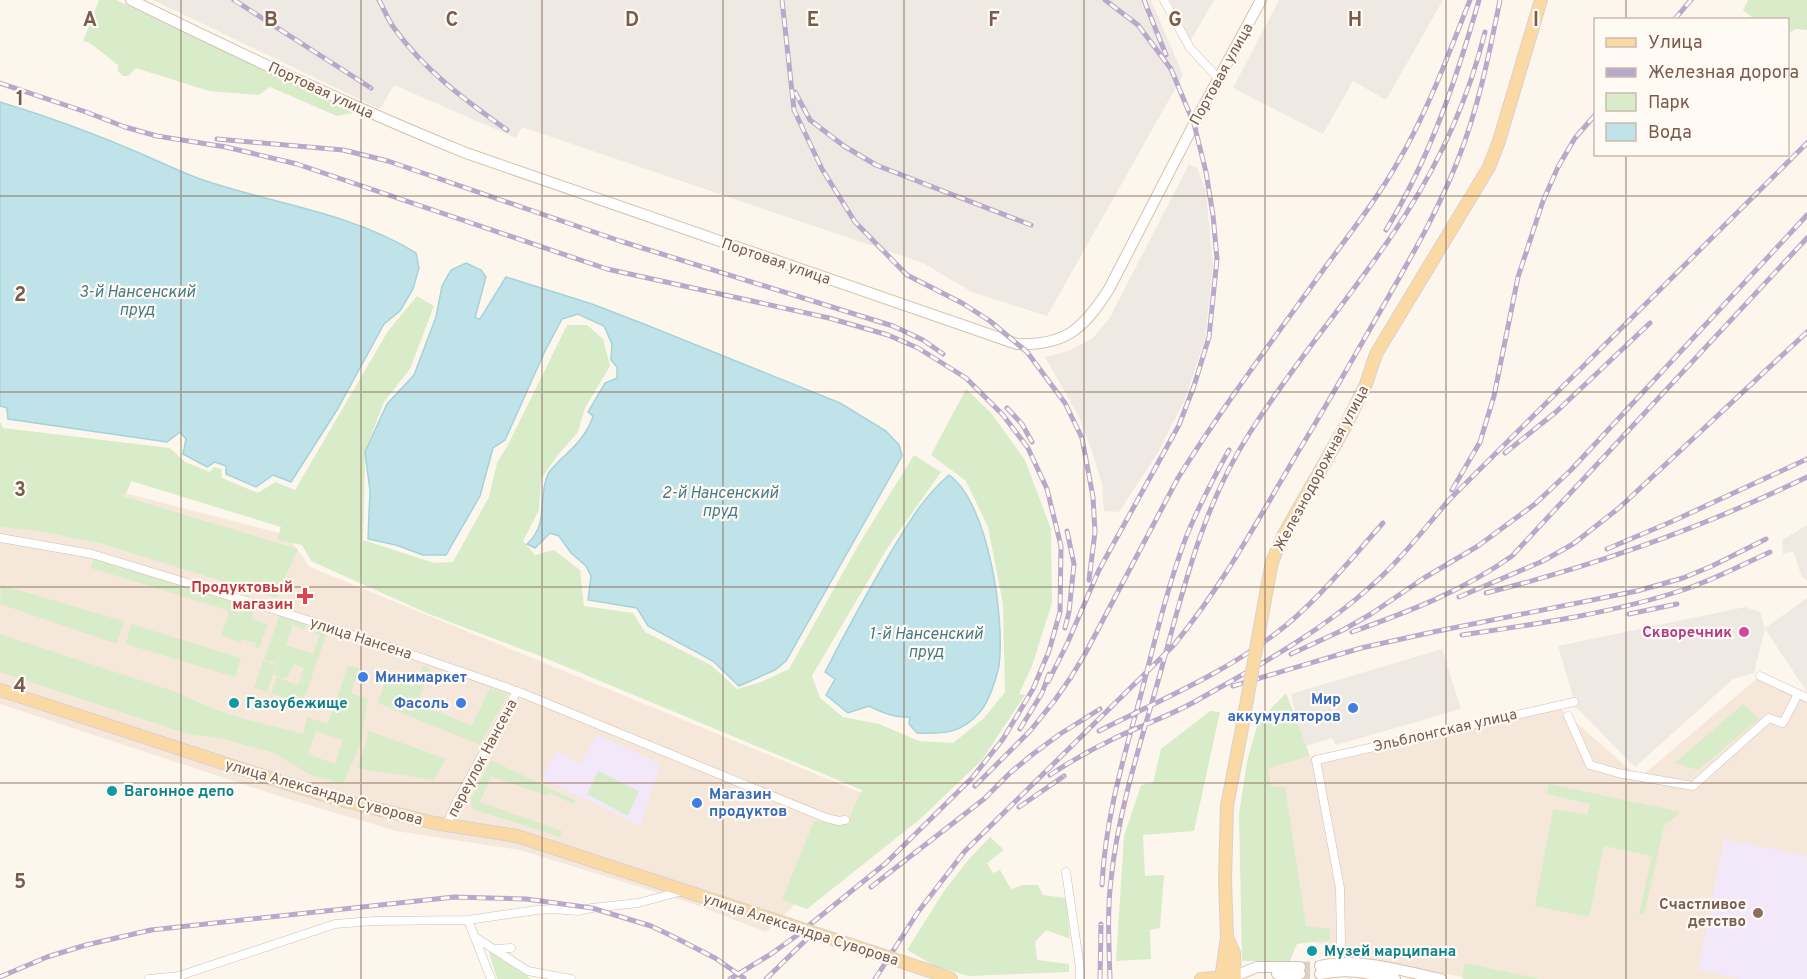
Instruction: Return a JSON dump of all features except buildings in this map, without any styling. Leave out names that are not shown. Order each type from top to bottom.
[{"type":"main road","name":"Портовая улица","points":[[131,0],[259,62],[400,126],[466,153],[1017,344],[1035,345],[1064,337],[1082,326],[1096,309],[1109,289],[1194,124],[1262,0]]},
{"type":"main road","name":"Железнодорожная улица","points":[[1220,978],[1227,936],[1225,880],[1227,806],[1272,562],[1283,536],[1346,427],[1366,384],[1376,354],[1489,167],[1499,141],[1541,0]]},
{"type":"main road","name":"улица Александра Суворова","points":[[0,690],[341,800],[393,814],[517,836],[951,979]]},
{"type":"main road","name":"Железнодорожная улица","points":[[1227,936],[1234,954],[1235,978]]},
{"type":"main road","points":[[1395,979],[1354,971],[1320,970],[1340,962],[1358,963],[1441,979]]},
{"type":"main road","points":[[1201,979],[1235,978],[1257,967],[1300,970]]},
{"type":"street","points":[[1164,0],[1190,48],[1219,79]]},
{"type":"street","name":"улица Нансена","points":[[0,538],[92,554],[279,610],[517,691],[826,818],[845,820]]},
{"type":"street","points":[[1761,676],[1807,698]]},
{"type":"street","name":"переулок Нансена","points":[[447,825],[455,805],[517,691]]},
{"type":"street","points":[[1568,716],[1590,765],[1618,773],[1693,786],[1769,718],[1783,723],[1798,694]]},
{"type":"street","name":"Эльблонгская улица","points":[[1340,962],[1340,888],[1316,760],[1574,702]]},
{"type":"street","points":[[1066,872],[1080,979]]},
{"type":"street","name":"улица Александра Суворова","points":[[149,979],[179,976],[335,924],[374,921],[468,920],[537,910],[577,911],[639,903],[685,890]]},
{"type":"street","points":[[468,920],[491,979]]},
{"type":"street","points":[[476,937],[528,971],[571,979]]},
{"type":"street","points":[[496,949],[511,948]]},
{"type":"shaded area","points":[[153,0],[1151,0],[1183,75],[1047,316],[972,292],[923,263],[522,127],[516,138],[394,85],[380,109]]},
{"type":"shaded area","points":[[1170,0],[1214,0],[1191,40]]},
{"type":"shaded area","points":[[1279,0],[1443,0],[1386,100],[1353,81],[1323,134],[1233,88]]},
{"type":"shaded area","points":[[1189,164],[1197,168],[1206,191],[1213,265],[1205,339],[1185,399],[1157,454],[1119,512],[1104,511],[1102,484],[1092,451],[1078,415],[1045,357],[1068,351],[1092,339],[1109,319]]},
{"type":"shaded area","points":[[105,488],[287,535],[310,567],[879,800],[821,880],[766,932],[688,902],[520,850],[396,831],[282,797],[0,704],[0,489]]},
{"type":"shaded area","points":[[1807,525],[1807,581],[1802,577],[1793,551],[1783,554],[1782,540]]},
{"type":"shaded area","points":[[1807,598],[1807,692],[1765,629],[1754,673],[1733,679],[1635,767],[1576,707],[1558,646],[1745,607],[1760,612],[1765,628]]},
{"type":"shaded area","points":[[1442,649],[1461,709],[1336,745],[1332,738],[1303,747],[1291,694]]},
{"type":"shaded area","points":[[1760,676],[1807,698],[1807,979],[1472,979],[1364,958],[1297,936],[1262,766],[1560,708],[1639,778]]},
{"type":"shaded area","points":[[597,734],[660,764],[640,826],[542,778],[556,751],[580,764]]},
{"type":"shaded area","name":"Счастливое детство","points":[[1724,839],[1807,856],[1807,979],[1741,979],[1698,970]]},
{"type":"green space","points":[[99,0],[116,0],[353,113],[337,116],[270,87],[259,95],[209,91],[136,68],[128,76],[123,76],[118,71],[118,65],[90,43],[83,41]]},
{"type":"green space","points":[[1748,0],[1807,0],[1807,30],[1796,29],[1789,32],[1789,18],[1753,18],[1743,10]]},
{"type":"green space","points":[[417,296],[434,306],[410,369],[384,402],[365,452],[363,540],[434,563],[453,562],[489,497],[497,463],[567,325],[587,325],[603,339],[610,366],[585,408],[578,432],[541,479],[539,510],[523,541],[535,555],[554,550],[580,570],[584,606],[633,613],[645,632],[711,665],[737,689],[761,682],[789,669],[859,544],[914,455],[941,472],[888,547],[812,676],[820,698],[843,717],[879,724],[919,741],[953,743],[984,718],[1005,692],[1003,604],[988,527],[966,481],[931,455],[966,389],[991,413],[1025,460],[1051,529],[1052,603],[1032,666],[1019,694],[1025,695],[982,760],[919,820],[807,909],[782,900],[814,821],[849,824],[852,811],[862,790],[540,656],[429,614],[311,561],[302,545],[277,540],[281,527],[131,481],[126,494],[119,495],[298,549],[276,598],[103,544],[38,531],[0,527],[0,421],[3,428],[170,448],[185,462],[210,472],[214,467],[221,469],[222,478],[258,493],[275,482],[295,490],[388,331]]},
{"type":"green space","points":[[94,558],[254,606],[252,619],[268,624],[259,649],[255,647],[256,643],[242,639],[241,642],[221,636],[229,614],[227,610],[91,568]]},
{"type":"green space","points":[[1,585],[124,621],[117,644],[0,604]]},
{"type":"green space","points":[[280,613],[307,622],[305,630],[293,625],[286,645],[313,654],[320,635],[310,631],[312,624],[328,629],[310,682],[300,679],[304,668],[294,664],[286,679],[274,675],[277,664],[264,660]]},
{"type":"green space","points":[[131,624],[241,658],[235,677],[126,644]]},
{"type":"green space","points":[[0,634],[173,691],[216,710],[303,734],[307,717],[328,724],[348,665],[359,668],[351,693],[368,699],[360,745],[343,784],[311,775],[274,753],[220,738],[188,734],[0,672]],"holes":[[[316,731],[343,740],[335,764],[308,754]]]},
{"type":"green space","points":[[263,661],[276,665],[267,692],[254,688]]},
{"type":"green space","points":[[423,666],[430,669],[417,704],[472,725],[490,688],[508,694],[480,745],[378,703],[386,678],[414,687]]},
{"type":"green space","points":[[277,677],[297,685],[300,680],[310,683],[302,703],[271,694]]},
{"type":"green space","points":[[1286,693],[1310,756],[1268,768],[1271,787],[1285,787],[1306,926],[1330,929],[1330,940],[1297,944],[1290,961],[1242,961],[1239,814],[1247,762],[1258,722]]},
{"type":"green space","points":[[1743,704],[1759,719],[1698,770],[1675,763]]},
{"type":"green space","points":[[1210,711],[1220,712],[1194,831],[1143,835],[1145,876],[1164,875],[1160,928],[1150,930],[1151,959],[1116,961],[1124,836],[1141,785],[1153,783],[1161,749]]},
{"type":"green space","points":[[369,731],[446,759],[434,780],[357,768]]},
{"type":"green space","points":[[491,760],[576,801],[573,804],[548,792],[547,796],[491,776],[480,802],[562,831],[560,837],[475,810],[472,807],[471,798]]},
{"type":"green space","points":[[598,771],[639,791],[628,816],[587,794]]},
{"type":"green space","points":[[1549,784],[1681,812],[1664,826],[1644,915],[1639,914],[1652,856],[1604,846],[1589,917],[1535,906],[1553,809],[1587,815],[1590,804],[1547,794]]},
{"type":"green space","points":[[990,837],[1004,850],[987,863],[993,873],[1000,870],[1011,889],[1023,885],[1038,885],[1043,895],[1066,898],[1070,939],[1046,930],[1035,942],[1037,960],[1069,964],[1069,972],[969,976],[937,967],[907,950],[944,891]]},
{"type":"green space","points":[[491,951],[531,979],[497,979],[489,952]]},
{"type":"green space","points":[[1465,963],[1540,979],[1464,979],[1462,978]]},
{"type":"water","name":"3-й Нансенский пруд","points":[[0,102],[120,145],[200,179],[338,218],[391,239],[416,253],[419,268],[413,289],[400,311],[384,324],[337,410],[291,482],[273,475],[256,487],[226,474],[226,466],[215,462],[207,467],[183,454],[186,439],[180,432],[167,442],[8,419],[7,408],[0,406]]},
{"type":"water","name":"2-й Нансенский пруд","points":[[466,263],[481,270],[486,277],[475,318],[480,319],[506,277],[592,304],[840,403],[886,431],[899,445],[902,456],[786,661],[775,670],[739,686],[713,661],[648,626],[637,608],[588,600],[591,576],[586,566],[571,553],[559,536],[550,533],[535,548],[527,544],[534,536],[541,519],[543,492],[548,474],[584,435],[593,416],[588,412],[605,383],[617,378],[617,367],[611,360],[612,344],[604,326],[578,314],[562,319],[505,440],[493,448],[480,496],[446,555],[423,555],[396,545],[368,539],[370,491],[365,452],[387,404],[414,375],[436,317],[442,286],[451,270]]},
{"type":"water","name":"1-й Нансенский пруд","points":[[949,475],[963,489],[975,510],[984,536],[996,593],[999,621],[999,666],[986,702],[980,712],[966,725],[951,731],[917,733],[909,724],[910,717],[899,717],[869,706],[848,713],[826,695],[835,679],[825,672],[908,524],[931,493]]},
{"type":"tunnel","points":[[1300,967],[1320,966]]},
{"type":"tunnel","points":[[1300,974],[1320,974]]},
{"type":"railway","points":[[234,0],[371,88]]},
{"type":"railway","points":[[379,0],[392,25],[419,58],[461,96],[507,130]]},
{"type":"railway","points":[[782,0],[794,110],[822,169],[855,222],[907,275],[962,303],[990,321],[1027,352],[1065,403],[1082,438],[1093,497],[1095,532],[1089,580]]},
{"type":"railway","points":[[1048,682],[1099,570],[1179,425],[1209,337],[1217,259],[1206,172],[1194,124],[1171,69],[1138,25],[1105,0]]},
{"type":"railway","points":[[1144,0],[1166,55]]},
{"type":"railway","points":[[975,786],[1030,731],[1071,677],[1178,478],[1230,400],[1361,219],[1389,176],[1409,143],[1428,103],[1470,0]]},
{"type":"railway","points":[[1386,230],[1429,147],[1461,60],[1479,0]]},
{"type":"railway","points":[[875,979],[918,912],[965,851],[1173,646],[1224,576],[1331,397],[1424,234],[1457,162],[1471,122],[1500,0]]},
{"type":"railway","points":[[1676,18],[1691,0]]},
{"type":"railway","points":[[1110,979],[1109,904],[1119,826],[1178,607],[1207,518],[1233,461],[1267,406],[1385,245],[1430,174],[1462,104],[1485,32]]},
{"type":"railway","points":[[0,83],[157,136],[226,147],[297,164],[607,269],[829,318],[888,335],[918,348],[966,378],[1003,415],[1028,448],[1047,489],[1061,546],[1060,612],[1049,651],[1033,689],[1003,739],[972,778],[886,863],[796,936],[730,979]]},
{"type":"railway","points":[[795,92],[810,120],[844,146],[876,165],[1031,225]]},
{"type":"railway","points":[[1452,490],[1480,442],[1494,396],[1518,277],[1543,201],[1558,167],[1575,138],[1594,116]]},
{"type":"railway","points":[[217,139],[343,150],[388,161],[620,241],[893,326],[923,340],[943,354]]},
{"type":"railway","points":[[1050,775],[1117,737],[1186,706],[1241,675],[1308,635],[1350,604],[1391,567],[1449,500],[1807,143]]},
{"type":"railway","points":[[1291,654],[1371,614],[1424,578],[1478,546],[1535,504],[1571,470],[1807,215]]},
{"type":"railway","points":[[1352,632],[1454,590],[1512,556],[1807,238]]},
{"type":"railway","points":[[1505,453],[1556,412],[1650,323]]},
{"type":"railway","points":[[1459,597],[1543,561],[1573,544],[1619,508],[1807,332]]},
{"type":"railway","points":[[1007,408],[1022,424],[1032,442]]},
{"type":"railway","points":[[1102,885],[1107,837],[1116,790],[1166,598],[1190,528],[1229,450]]},
{"type":"railway","points":[[1607,549],[1807,459]]},
{"type":"railway","points":[[1486,593],[1568,570],[1650,543],[1729,512],[1807,477]]},
{"type":"railway","points":[[1099,731],[1211,675],[1275,634],[1318,595],[1383,523]]},
{"type":"railway","points":[[1065,628],[1074,564],[1067,531]]},
{"type":"railway","points":[[1233,686],[1361,648],[1637,591],[1683,578],[1766,539]]},
{"type":"railway","points":[[1462,635],[1519,627],[1631,605],[1707,581],[1770,552]]},
{"type":"railway","points":[[1629,614],[1677,604]]},
{"type":"railway","points":[[1020,729],[1042,693],[1049,674]]},
{"type":"railway","points":[[871,887],[984,799],[1033,754],[1100,709]]},
{"type":"railway","points":[[1019,807],[1064,776]]},
{"type":"railway","points":[[0,977],[47,957],[86,945],[151,930],[454,897],[526,899],[592,908],[651,926],[715,958],[744,978]]},
{"type":"railway","points":[[1100,979],[1101,924]]},
{"type":"railway","points":[[766,979],[816,930]]},
{"type":"place","name":"Продуктовый магазин","points":[[305,596]]},
{"type":"place","name":"Скворечник","points":[[1744,632]]},
{"type":"place","name":"Минимаркет","points":[[363,677]]},
{"type":"place","name":"Газоубежище","points":[[234,703]]},
{"type":"place","name":"Фасоль","points":[[461,703]]},
{"type":"place","name":"Мир аккумуляторов","points":[[1353,708]]},
{"type":"place","name":"Вагонное депо","points":[[112,791]]},
{"type":"place","name":"Магазин продуктов","points":[[697,803]]},
{"type":"place","name":"Счастливое детство","points":[[1758,913]]},
{"type":"place","name":"Музей марципана","points":[[1312,951]]}]
